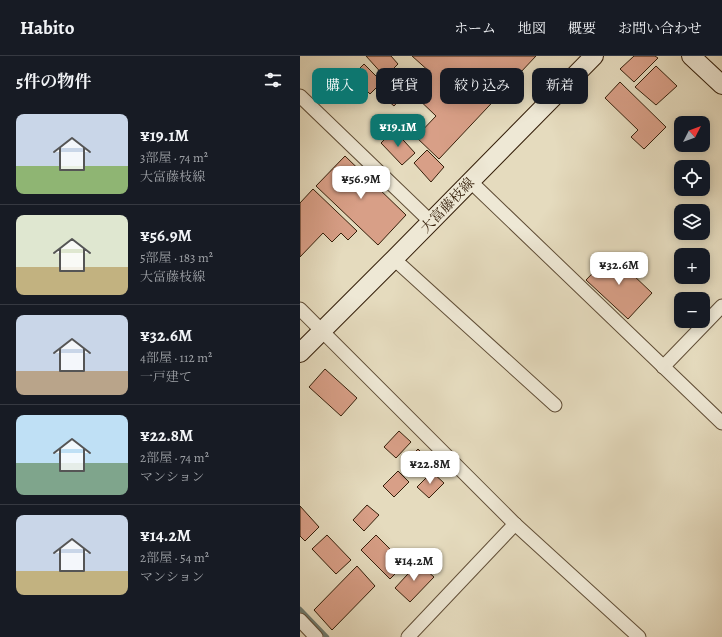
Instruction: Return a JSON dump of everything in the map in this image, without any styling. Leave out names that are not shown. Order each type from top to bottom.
[{"type":"main road","name":"大富藤枝線","points":[[300,353],[594,56]]},
{"type":"main road","points":[[691,56],[722,85]]},
{"type":"street","points":[[300,96],[431,222]]},
{"type":"street","points":[[470,181],[722,423]]},
{"type":"street","points":[[394,259],[554,405]]},
{"type":"street","points":[[663,367],[722,306]]},
{"type":"street","points":[[300,309],[515,524],[639,637]]},
{"type":"street","points":[[408,637],[515,524]]},
{"type":"street","points":[[300,620],[316,637]]},
{"type":"building","points":[[366,56],[391,56],[398,64],[394,68],[377,68]]},
{"type":"building","points":[[412,56],[536,56],[524,69],[440,68],[440,104],[491,104],[439,159],[416,137],[436,116],[423,104],[432,104],[432,68],[425,68]]},
{"type":"building","points":[[634,56],[655,56],[658,58],[634,82],[620,69]]},
{"type":"building","points":[[364,64],[368,68],[360,68]]},
{"type":"building","points":[[656,66],[677,86],[656,105],[635,87]]},
{"type":"building","points":[[368,68],[376,76],[376,88],[370,94],[368,92]]},
{"type":"building","points":[[620,82],[666,127],[644,149],[631,137],[638,130],[605,98]]},
{"type":"building","points":[[394,130],[415,153],[402,165],[381,143]]},
{"type":"building","points":[[427,150],[444,167],[431,182],[414,163]]},
{"type":"building","points":[[345,156],[406,215],[378,245],[316,186]]},
{"type":"building","points":[[313,189],[357,231],[348,240],[341,233],[332,242],[323,233],[300,257],[300,203]]},
{"type":"building","points":[[611,254],[652,293],[628,319],[586,280]]},
{"type":"building","points":[[325,369],[357,398],[341,416],[309,387]]},
{"type":"building","points":[[399,431],[411,442],[396,458],[384,447]]},
{"type":"building","points":[[418,449],[429,460],[414,475],[403,464]]},
{"type":"building","points":[[398,471],[409,482],[394,497],[383,486]]},
{"type":"building","points":[[432,472],[444,483],[429,498],[417,487]]},
{"type":"building","points":[[367,505],[379,515],[364,531],[353,520]]},
{"type":"building","points":[[300,506],[319,527],[305,541],[300,536]]},
{"type":"building","points":[[327,535],[351,560],[336,574],[312,549]]},
{"type":"building","points":[[376,535],[405,564],[390,579],[361,550]]},
{"type":"building","points":[[418,563],[434,577],[410,602],[395,588]]},
{"type":"building","points":[[357,566],[375,586],[332,630],[314,610]]},
{"type":"waterway","points":[[300,609],[327,637]]}]
